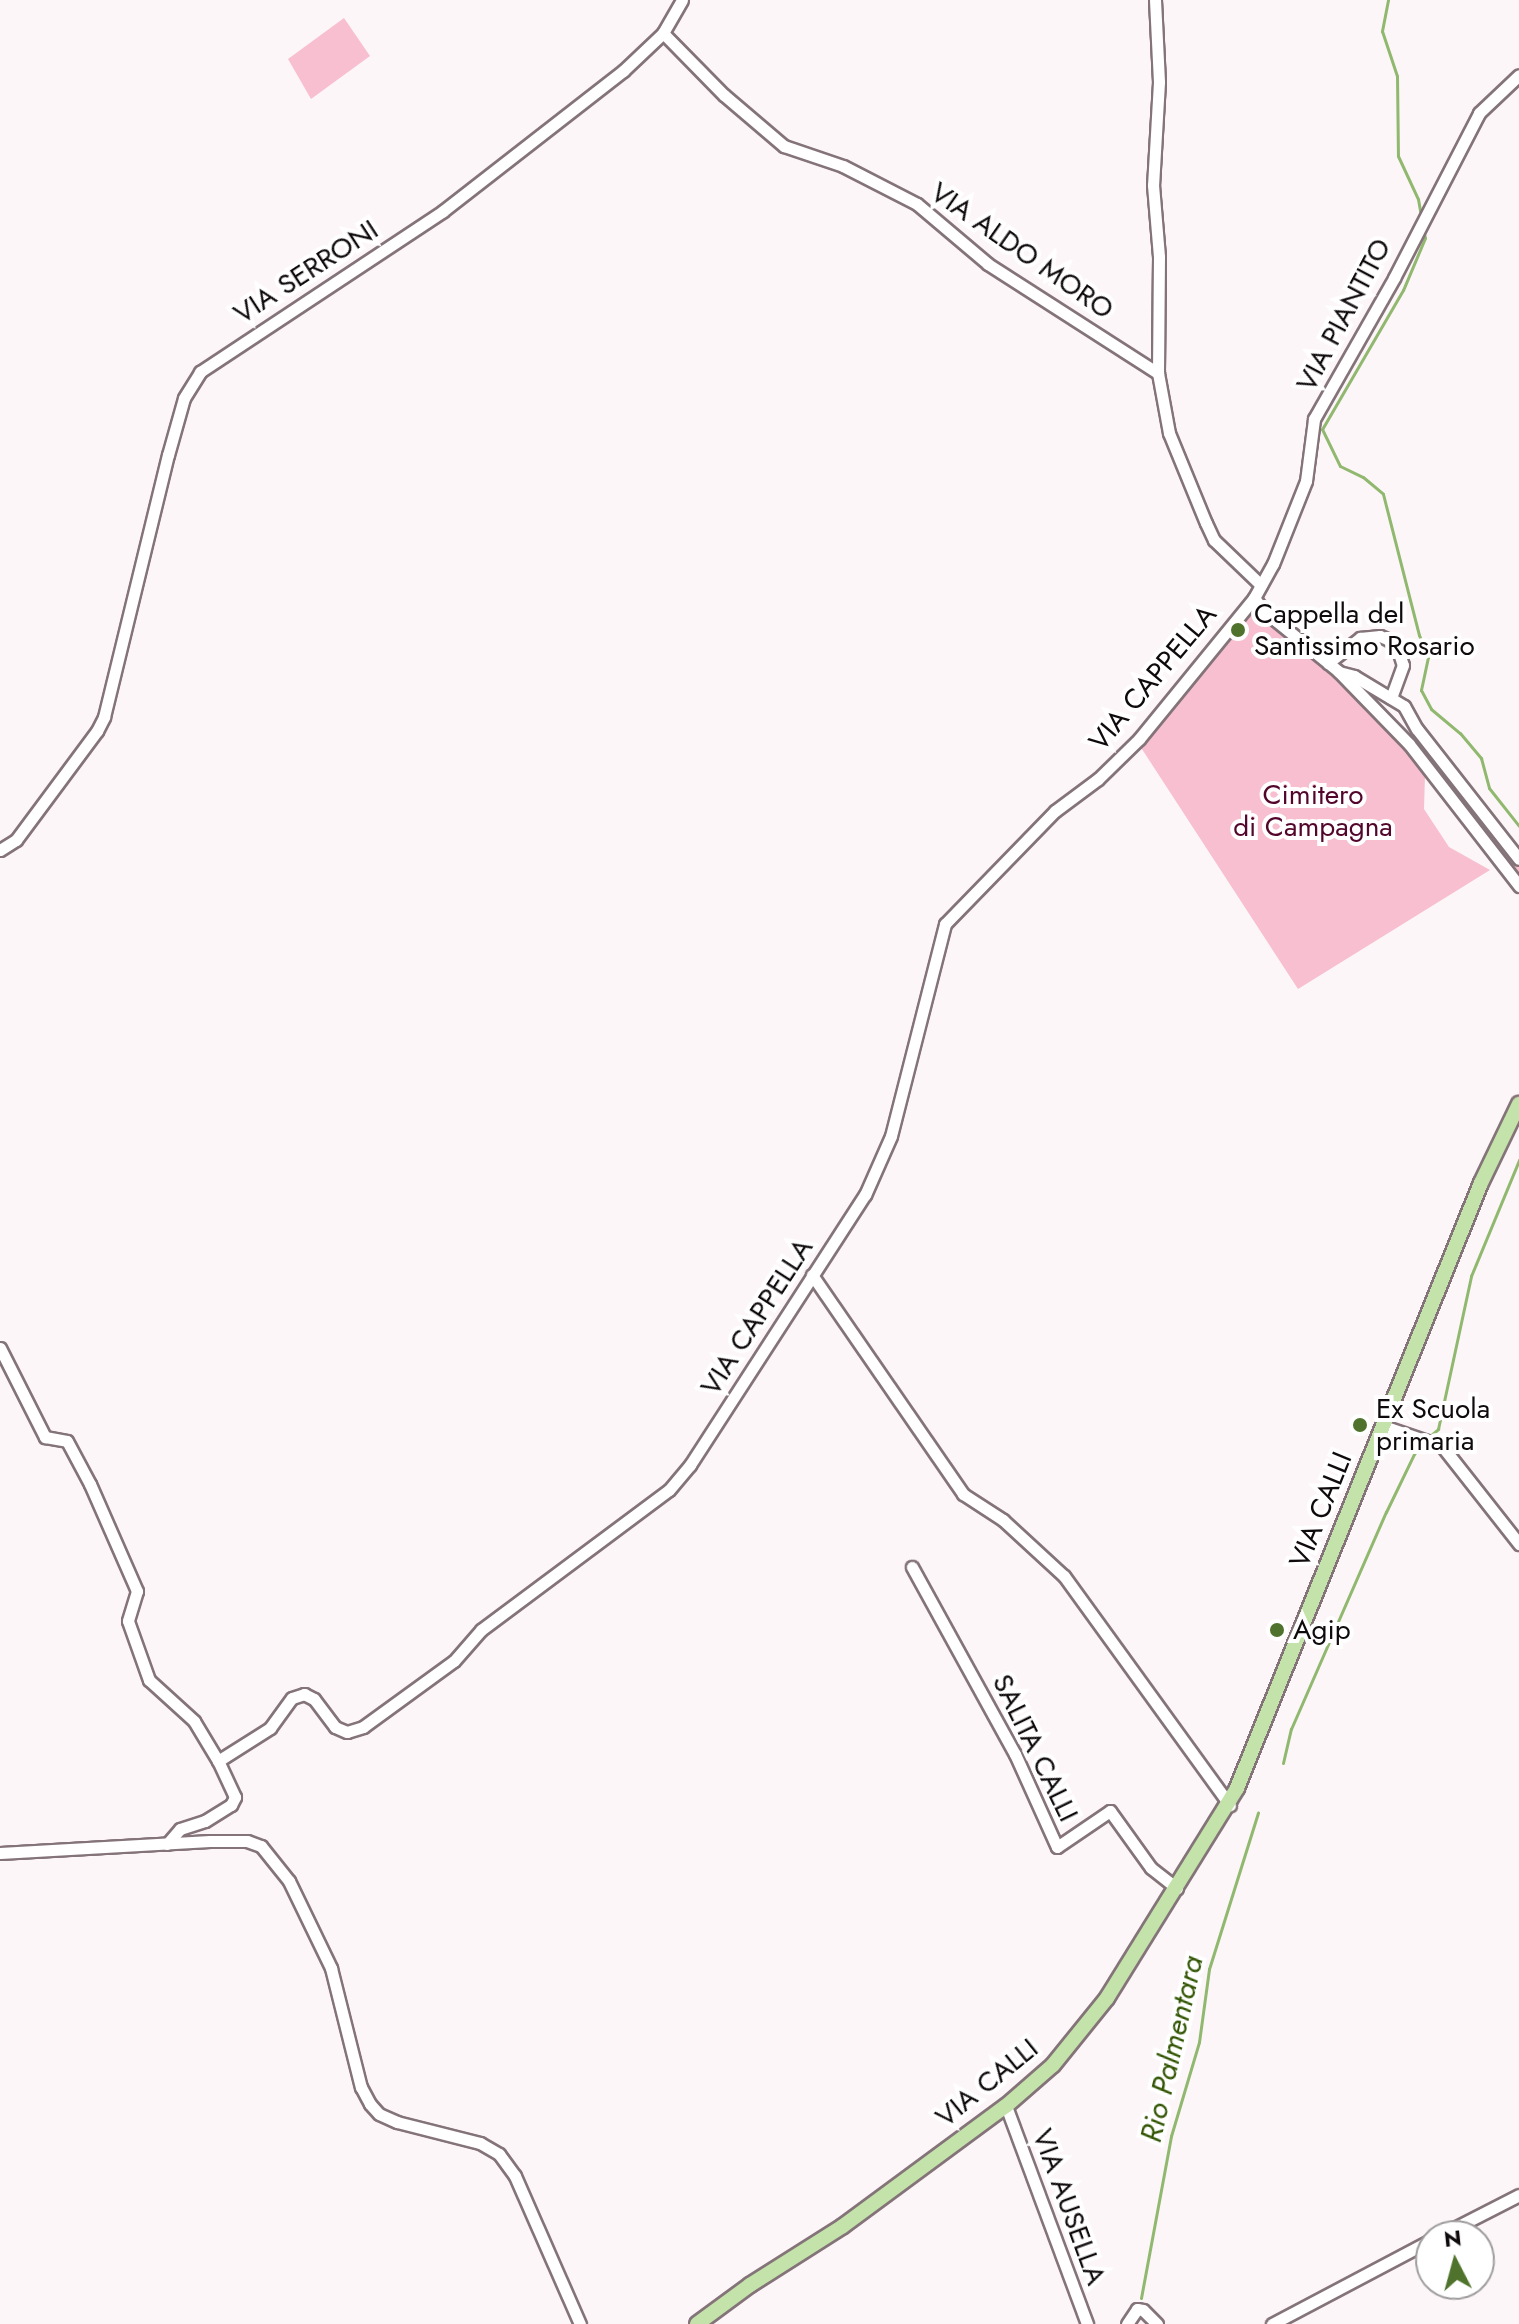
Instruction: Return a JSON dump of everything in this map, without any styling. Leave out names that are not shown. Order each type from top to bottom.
[{"type":"main road","name":"VIA CALLI","points":[[697,2324],[750,2285],[843,2226],[1006,2106],[1053,2065],[1084,2030],[1230,1805],[1481,1183],[1519,1104]]},
{"type":"street","name":"VIA SERRONI","points":[[0,850],[16,840],[97,731],[184,398],[200,372],[443,211],[623,71],[663,33],[682,0]]},
{"type":"street","points":[[1155,0],[1159,82],[1153,185],[1159,257],[1158,373],[1169,433],[1214,540],[1261,585]]},
{"type":"street","name":"VIA ALDO MORO","points":[[663,33],[724,95],[784,146],[843,166],[917,204],[988,264],[1158,373]]},
{"type":"street","name":"VIA PIANTITO","points":[[1254,598],[1306,481],[1314,419],[1394,278],[1405,251],[1479,113],[1519,75]]},
{"type":"street","points":[[1254,598],[1264,611],[1333,667],[1427,765],[1519,886]]},
{"type":"street","name":"VIA CAPPELLA","points":[[218,1761],[270,1728],[292,1698],[304,1694],[314,1699],[335,1727],[347,1732],[363,1727],[454,1661],[481,1630],[669,1490],[690,1465],[865,1195],[891,1136],[945,924],[1055,811],[1098,779],[1139,739],[1254,598]]},
{"type":"street","points":[[1333,667],[1360,638],[1380,636],[1389,640],[1397,647],[1403,665],[1391,698]]},
{"type":"street","points":[[1333,667],[1404,706],[1417,729],[1519,859]]},
{"type":"street","points":[[812,1275],[963,1494],[1003,1520],[1064,1576],[1230,1805]]},
{"type":"street","points":[[0,1348],[45,1437],[67,1441],[97,1499],[137,1591],[128,1621],[149,1680],[194,1721],[235,1797],[231,1805],[205,1821],[180,1829],[167,1844]]},
{"type":"street","points":[[1383,1426],[1442,1446],[1519,1544]]},
{"type":"street","name":"SALITA CALLI","points":[[912,1567],[1015,1754],[1057,1847],[1110,1811],[1151,1868],[1177,1888]]},
{"type":"street","points":[[0,1853],[247,1841],[261,1846],[275,1860],[331,1968],[361,2087],[370,2104],[379,2114],[397,2122],[480,2143],[499,2154],[515,2176],[580,2324]]},
{"type":"street","name":"VIA AUSELLA","points":[[1006,2106],[1087,2324]]},
{"type":"street","points":[[1470,2220],[1519,2195]]},
{"type":"street","points":[[1272,2324],[1415,2248]]},
{"type":"street","points":[[1127,2324],[1137,2309],[1143,2310],[1157,2324]]},
{"type":"green space","points":[[344,18],[370,56],[311,99],[288,59]]},
{"type":"green space","name":"Cimitero di Campagna","points":[[1250,605],[1328,671],[1418,761],[1425,775],[1424,809],[1449,847],[1490,870],[1298,989],[1138,743]]},
{"type":"green space","points":[[1450,778],[1519,866],[1519,876],[1447,784]]},
{"type":"waterway","name":"Rio Palmentara","points":[[1388,0],[1382,31],[1397,76],[1398,156],[1418,199],[1421,216]]},
{"type":"waterway","name":"Rio Palmentara","points":[[1423,228],[1425,238],[1403,290],[1322,429],[1340,466],[1363,477],[1383,494],[1419,635],[1428,657],[1421,690],[1431,709],[1460,733],[1481,758],[1489,788],[1519,826]]},
{"type":"waterway","name":"Rio Palmentara","points":[[1430,1436],[1438,1429],[1471,1276],[1519,1160]]},
{"type":"waterway","name":"Rio Palmentara","points":[[1283,1763],[1291,1729],[1386,1512],[1414,1454],[1425,1442]]},
{"type":"waterway","name":"Rio Palmentara","points":[[1141,2298],[1171,2136],[1199,2042],[1209,1969],[1258,1813]]},
{"type":"place","name":"Cappella del Santissimo Rosario","points":[[1238,630]]},
{"type":"place","name":"Ex Scuola primaria","points":[[1360,1425]]},
{"type":"place","name":"Agip","points":[[1277,1630]]}]
